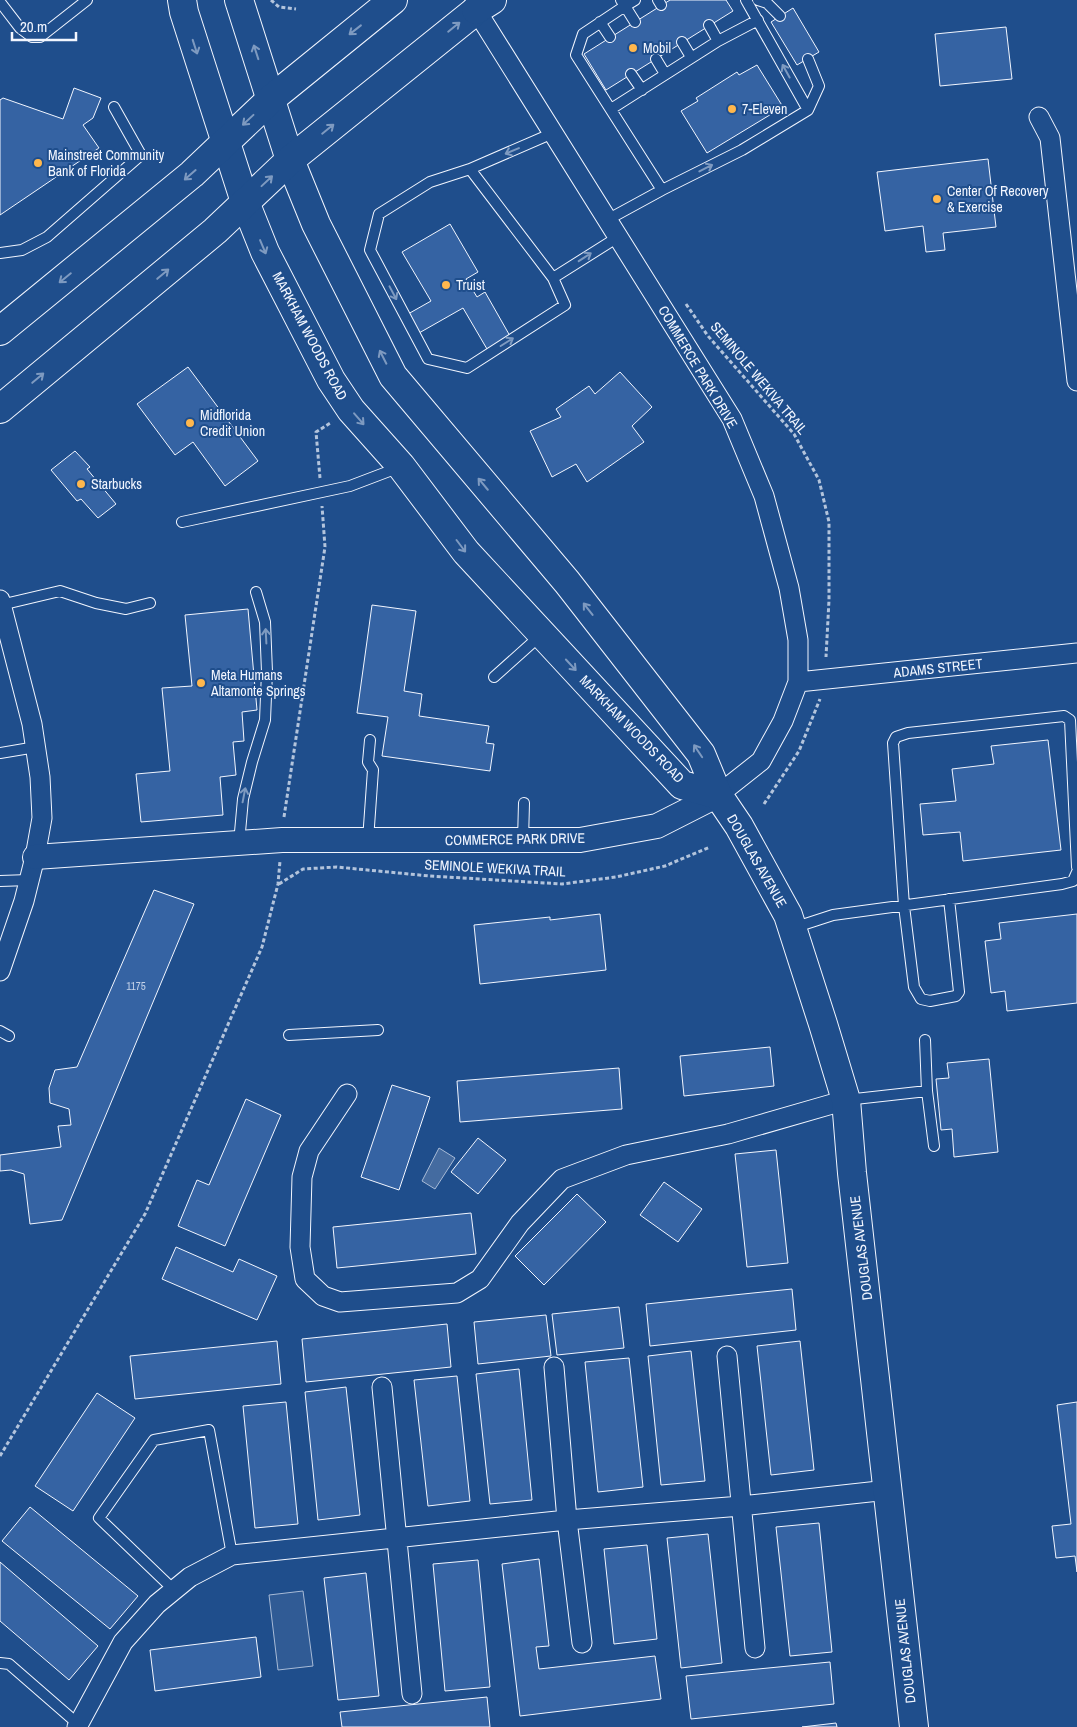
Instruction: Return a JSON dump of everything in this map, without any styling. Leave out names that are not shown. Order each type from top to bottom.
[{"type":"main road","name":"MARKHAM WOODS ROAD","points":[[182,0],[184,12],[245,202],[265,252],[331,380],[351,410],[401,466],[466,552],[682,785],[718,795]]},
{"type":"main road","name":"MARKHAM WOODS ROAD","points":[[239,0],[290,160],[316,224],[393,376],[567,582],[701,754],[718,795]]},
{"type":"main road","points":[[0,331],[192,174],[271,99],[394,0]]},
{"type":"main road","points":[[0,409],[215,231],[290,160],[486,3]]},
{"type":"main road","name":"DOUGLAS AVENUE","points":[[718,795],[739,826],[788,915],[846,1100],[853,1183],[914,1727]]},
{"type":"street","name":"COMMERCE PARK DRIVE","points":[[35,857],[282,840],[580,840],[658,826],[718,795],[760,762],[784,721],[798,682],[798,640],[790,597],[764,496],[732,419],[553,134],[486,3]]},
{"type":"street","points":[[1039,118],[1050,138],[1077,380]]},
{"type":"street","points":[[0,971],[11,943],[29,880],[42,818],[40,777],[32,724],[1,602]]},
{"type":"street","name":"ADAMS STREET","points":[[798,682],[1077,652]]},
{"type":"street","points":[[347,1094],[309,1151],[302,1176],[300,1246],[305,1279],[323,1296],[340,1302],[457,1293],[480,1279],[520,1223],[562,1178],[626,1154],[728,1134],[846,1100]]},
{"type":"street","points":[[727,1356],[755,1648]]},
{"type":"street","points":[[554,1367],[567,1520],[582,1643]]},
{"type":"street","points":[[382,1387],[412,1694]]},
{"type":"street","points":[[78,1726],[123,1642],[157,1604],[190,1577],[232,1555],[567,1520],[741,1506],[888,1490]]},
{"type":"lane","points":[[0,2],[20,28],[32,38],[40,37],[87,0]]},
{"type":"lane","points":[[635,0],[623,3],[583,34],[576,55],[662,190]]},
{"type":"lane","points":[[746,0],[808,110]]},
{"type":"lane","points":[[758,0],[767,3],[780,16]]},
{"type":"lane","points":[[623,3],[635,22]]},
{"type":"lane","points":[[611,109],[691,57],[758,20]]},
{"type":"lane","points":[[600,22],[610,37]]},
{"type":"lane","points":[[709,25],[718,41]]},
{"type":"lane","points":[[682,42],[691,57]]},
{"type":"lane","points":[[656,59],[665,74]]},
{"type":"lane","points":[[607,220],[742,150],[808,110],[819,86],[808,59]]},
{"type":"lane","points":[[632,74],[642,90]]},
{"type":"lane","points":[[0,253],[22,250],[47,237],[141,155],[114,107]]},
{"type":"lane","points":[[470,169],[553,278],[565,306],[466,368],[428,359],[370,250],[380,214],[430,182],[470,169],[553,134]]},
{"type":"lane","points":[[553,278],[618,236]]},
{"type":"lane","points":[[182,522],[350,486],[401,466]]},
{"type":"lane","points":[[1,602],[60,591],[96,603],[126,609],[150,603]]},
{"type":"lane","points":[[239,844],[243,799],[265,720],[267,672],[265,622],[256,592]]},
{"type":"lane","points":[[494,676],[542,634]]},
{"type":"lane","points":[[949,899],[959,992],[956,996],[930,1001],[921,998],[914,987],[904,906],[893,743],[896,737],[908,733],[1064,716],[1070,720],[1077,867]]},
{"type":"lane","points":[[368,840],[373,770],[368,762],[370,740]]},
{"type":"lane","points":[[0,753],[36,747]]},
{"type":"lane","points":[[523,840],[524,803]]},
{"type":"lane","points":[[792,928],[833,915],[1062,884],[1074,881],[1077,872]]},
{"type":"lane","points":[[0,882],[29,880]]},
{"type":"lane","points":[[289,1036],[378,1030]]},
{"type":"lane","points":[[925,1040],[927,1091],[934,1146]]},
{"type":"lane","points":[[846,1100],[927,1091]]},
{"type":"lane","points":[[174,1590],[98,1518],[154,1440],[209,1430],[232,1555]]},
{"type":"lane","points":[[0,1663],[9,1664],[78,1726]]},
{"type":"path","points":[[271,0],[279,7],[296,9]]},
{"type":"path","name":"SEMINOLE WEKIVA TRAIL","points":[[681,297],[708,336],[794,434],[819,480],[829,522],[829,600],[826,657]]},
{"type":"path","points":[[284,817],[325,547],[316,432]]},
{"type":"path","points":[[764,804],[798,752],[821,698]]},
{"type":"path","name":"SEMINOLE WEKIVA TRAIL","points":[[278,884],[303,869],[337,867],[430,876],[562,884],[665,866],[710,847]]},
{"type":"path","points":[[0,1456],[146,1214],[262,947],[278,884],[281,859]]},
{"type":"shaded area","points":[[439,1148],[455,1158],[435,1189],[422,1181]]},
{"type":"shaded area","points":[[303,1591],[313,1666],[278,1670],[269,1595]]},
{"type":"building","name":"Mobil","points":[[670,0],[726,0],[733,11],[606,90],[584,54]]},
{"type":"building","points":[[793,8],[819,52],[797,65],[771,22]]},
{"type":"building","points":[[1006,27],[1012,79],[940,86],[935,34]]},
{"type":"building","name":"7-Eleven","points":[[757,65],[783,107],[707,153],[681,111],[698,101],[696,98],[737,72],[739,75]]},
{"type":"building","name":"Mainstreet Community Bank of Florida","points":[[74,88],[101,98],[93,118],[83,125],[99,148],[0,215],[0,100],[3,98],[63,119]]},
{"type":"building","name":"Center Of Recovery & Exercise","points":[[988,159],[996,227],[943,233],[945,250],[926,252],[923,226],[885,231],[877,172]]},
{"type":"building","name":"Truist","points":[[450,224],[478,272],[466,279],[477,297],[485,292],[510,336],[487,349],[463,308],[419,333],[408,314],[431,301],[402,252]]},
{"type":"building","name":"Midflorida Credit Union","points":[[188,367],[258,461],[225,486],[193,442],[175,455],[137,404]]},
{"type":"building","points":[[620,372],[652,407],[632,426],[644,442],[587,482],[576,464],[552,477],[530,431],[561,417],[556,409],[589,386],[595,394]]},
{"type":"building","name":"Starbucks","points":[[75,451],[90,467],[87,469],[116,504],[98,518],[81,499],[77,501],[51,470]]},
{"type":"building","points":[[372,605],[416,611],[404,691],[422,694],[419,716],[489,726],[486,743],[494,744],[490,771],[382,756],[388,717],[357,713]]},
{"type":"building","points":[[248,609],[257,710],[242,712],[244,741],[233,742],[236,775],[220,777],[223,815],[141,822],[136,774],[170,771],[162,688],[192,686],[185,615]]},
{"type":"building","points":[[1048,740],[1061,850],[963,861],[960,832],[923,835],[920,804],[956,801],[952,769],[994,764],[991,746]]},
{"type":"building","points":[[154,890],[194,904],[62,1220],[30,1224],[24,1174],[11,1170],[0,1171],[0,1155],[61,1147],[58,1126],[71,1125],[69,1109],[50,1103],[49,1088],[55,1070],[77,1067]]},
{"type":"building","points":[[600,914],[606,970],[480,984],[474,925],[550,917],[550,920]]},
{"type":"building","points":[[1077,914],[1077,1003],[1007,1011],[1005,991],[991,993],[985,941],[1001,939],[999,923]]},
{"type":"building","points":[[770,1047],[774,1086],[684,1096],[680,1056]]},
{"type":"building","points":[[989,1059],[998,1152],[954,1157],[952,1129],[941,1130],[936,1079],[949,1078],[947,1063]]},
{"type":"building","points":[[619,1068],[622,1109],[460,1122],[457,1081]]},
{"type":"building","points":[[392,1085],[430,1097],[399,1190],[361,1177]]},
{"type":"building","points":[[246,1099],[281,1115],[225,1246],[178,1226],[197,1180],[209,1185]]},
{"type":"building","points":[[478,1138],[506,1160],[478,1194],[451,1172]]},
{"type":"building","points":[[776,1150],[788,1263],[747,1267],[735,1154]]},
{"type":"building","points":[[664,1182],[702,1209],[678,1242],[640,1215]]},
{"type":"building","points":[[577,1194],[606,1222],[544,1285],[515,1256]]},
{"type":"building","points":[[471,1213],[476,1254],[337,1268],[333,1227]]},
{"type":"building","points":[[176,1247],[233,1272],[239,1259],[277,1276],[257,1320],[162,1279]]},
{"type":"building","points":[[792,1289],[796,1330],[650,1346],[646,1304]]},
{"type":"building","points":[[619,1307],[624,1348],[557,1355],[552,1314]]},
{"type":"building","points":[[546,1315],[551,1356],[478,1364],[474,1322]]},
{"type":"building","points":[[447,1324],[451,1367],[306,1382],[302,1339]]},
{"type":"building","points":[[277,1341],[281,1384],[135,1399],[130,1356]]},
{"type":"building","points":[[800,1341],[814,1470],[771,1475],[757,1346]]},
{"type":"building","points":[[691,1351],[705,1481],[661,1485],[648,1356]]},
{"type":"building","points":[[629,1358],[643,1487],[598,1492],[585,1362]]},
{"type":"building","points":[[519,1369],[532,1500],[490,1504],[476,1374]]},
{"type":"building","points":[[457,1376],[470,1501],[428,1506],[414,1380]]},
{"type":"building","points":[[346,1387],[360,1515],[318,1520],[305,1392]]},
{"type":"building","points":[[97,1393],[135,1418],[73,1511],[35,1486]]},
{"type":"building","points":[[286,1402],[298,1524],[255,1528],[243,1406]]},
{"type":"building","points":[[1077,1402],[1077,1572],[1075,1556],[1056,1558],[1052,1526],[1071,1524],[1057,1405]]},
{"type":"building","points":[[30,1507],[138,1596],[110,1629],[2,1541]]},
{"type":"building","points":[[819,1523],[832,1652],[790,1656],[776,1527]]},
{"type":"building","points":[[708,1534],[722,1663],[681,1668],[667,1538]]},
{"type":"building","points":[[647,1545],[657,1639],[614,1644],[604,1549]]},
{"type":"building","points":[[539,1559],[549,1646],[536,1647],[539,1669],[655,1656],[661,1699],[520,1716],[502,1564]]},
{"type":"building","points":[[478,1560],[490,1687],[445,1691],[433,1564]]},
{"type":"building","points":[[0,1562],[98,1646],[69,1680],[0,1621]]},
{"type":"building","points":[[366,1573],[379,1696],[338,1700],[324,1578]]},
{"type":"building","points":[[256,1637],[261,1677],[155,1691],[150,1650]]},
{"type":"building","points":[[830,1662],[834,1704],[691,1719],[686,1676]]},
{"type":"building","points":[[487,1697],[490,1727],[342,1727],[340,1712]]},
{"type":"building","points":[[836,1723],[837,1727],[802,1727]]},
{"type":"place","name":"Mobil","points":[[633,48]]},
{"type":"place","name":"7-Eleven","points":[[732,109]]},
{"type":"place","name":"Mainstreet Community Bank of Florida","points":[[38,163]]},
{"type":"place","name":"Center Of Recovery & Exercise","points":[[937,199]]},
{"type":"place","name":"Truist","points":[[446,285]]},
{"type":"place","name":"Midflorida Credit Union","points":[[190,423]]},
{"type":"place","name":"Starbucks","points":[[81,484]]},
{"type":"place","name":"Meta Humans Altamonte Springs","points":[[201,683]]}]
